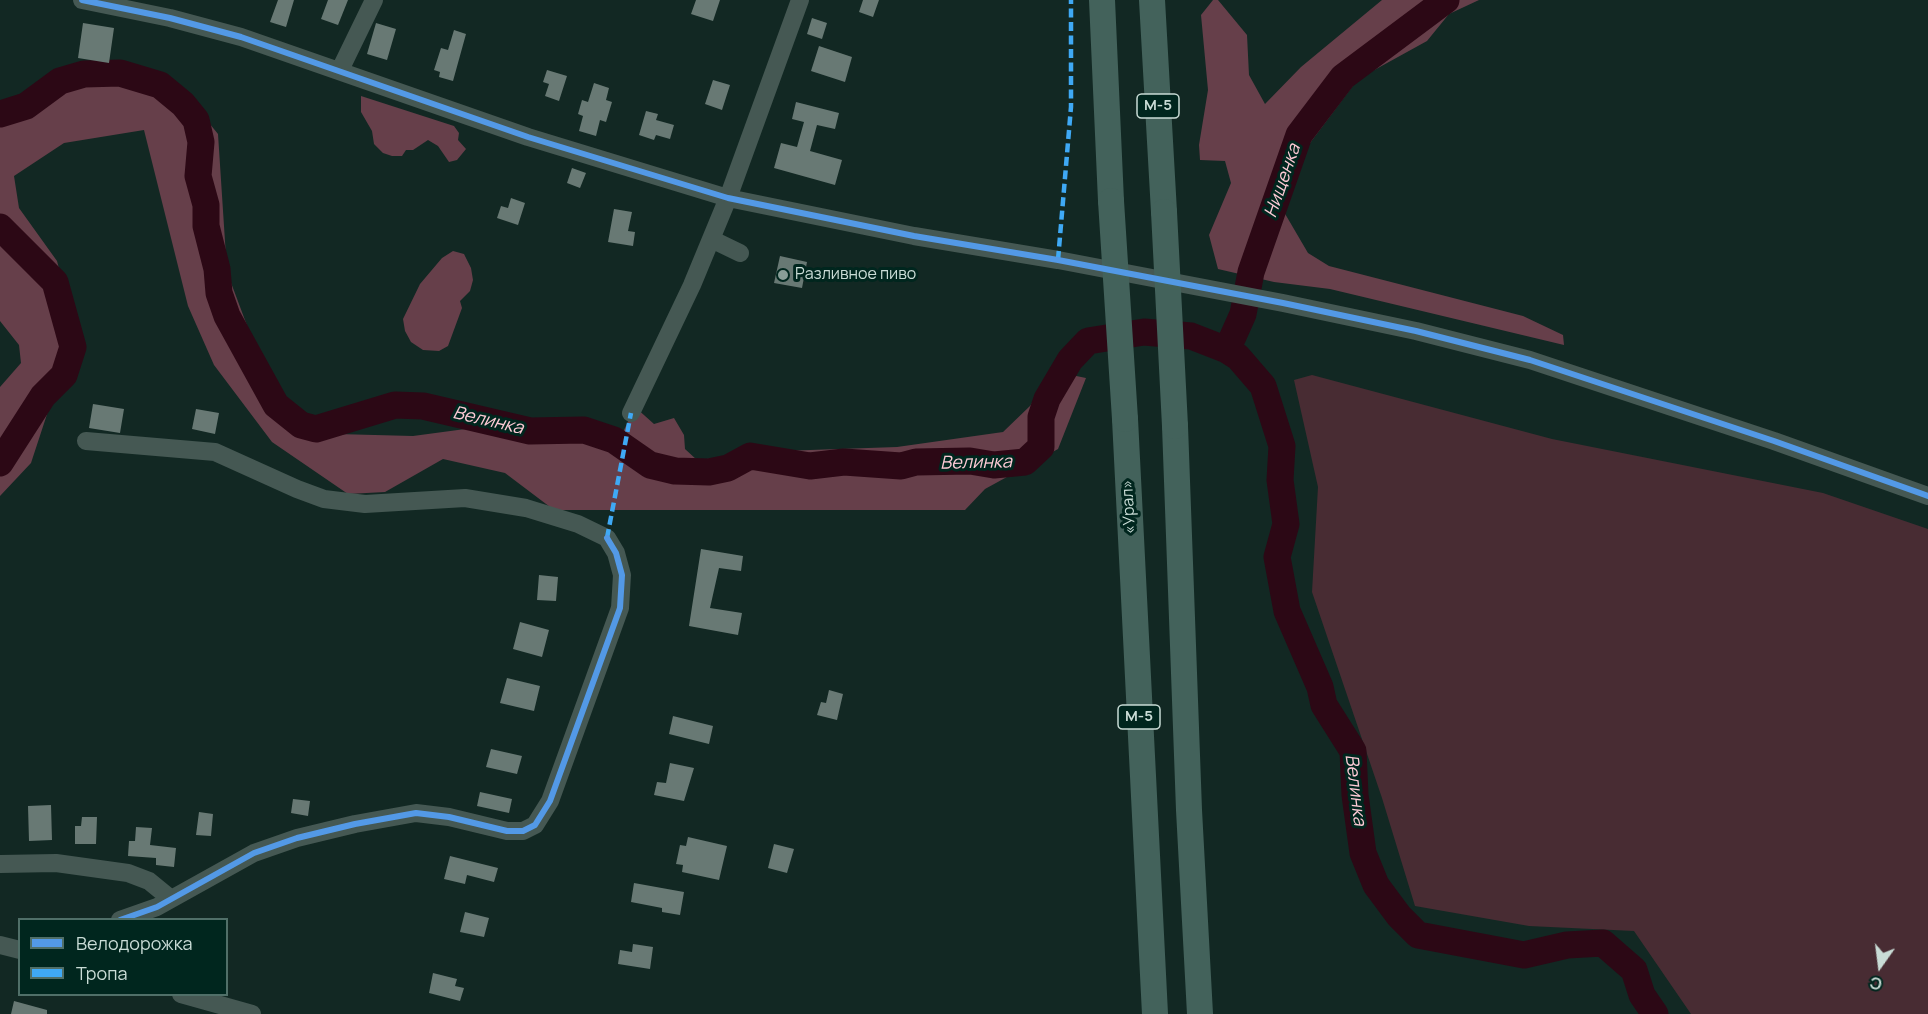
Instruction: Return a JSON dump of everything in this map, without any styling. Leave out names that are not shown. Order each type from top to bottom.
[{"type":"highway","name":"«Урал»","points":[[1102,0],[1155,1014]]},
{"type":"highway","name":"М-5","points":[[1152,0],[1164,212],[1189,810],[1200,1014]]},
{"type":"street","points":[[81,0],[180,21],[340,70],[528,137],[728,198],[914,236],[1283,303],[1416,331],[1530,360],[1774,441],[1928,496]]},
{"type":"street","points":[[340,70],[374,0]]},
{"type":"street","points":[[631,413],[728,198],[800,0]]},
{"type":"street","points":[[711,239],[740,253]]},
{"type":"street","points":[[86,441],[215,452],[324,499],[364,504],[465,498],[526,508],[578,524],[607,538],[616,553],[622,575],[620,608],[550,801],[535,825],[523,831],[507,831],[449,817],[416,813],[355,824],[297,838],[254,853],[171,899],[126,918]]},
{"type":"street","points":[[0,864],[56,863],[128,873],[149,881],[171,899]]},
{"type":"street","points":[[0,936],[18,937]]},
{"type":"street","points":[[0,945],[18,950]]},
{"type":"street","points":[[188,996],[252,1014]]},
{"type":"shaded area","points":[[1213,0],[1218,0],[1247,35],[1249,75],[1265,104],[1301,67],[1382,0],[1479,0],[1449,14],[1427,41],[1358,79],[1307,147],[1284,212],[1308,253],[1329,266],[1523,316],[1563,335],[1564,345],[1330,289],[1274,282],[1218,269],[1209,235],[1231,183],[1225,161],[1200,160],[1199,145],[1208,90],[1201,15]]},
{"type":"shaded area","points":[[98,67],[175,81],[218,134],[227,272],[261,363],[298,433],[413,436],[525,421],[623,432],[635,407],[654,424],[674,418],[684,435],[685,449],[697,460],[781,451],[897,447],[1003,432],[1030,406],[1052,371],[1086,378],[1058,449],[985,489],[965,510],[554,510],[505,473],[443,459],[385,492],[348,494],[272,442],[214,365],[188,306],[144,130],[64,143],[14,176],[19,208],[57,261],[75,329],[31,463],[0,496],[0,387],[21,363],[19,345],[0,321],[0,106],[46,83]]},
{"type":"shaded area","points":[[361,96],[454,126],[459,133],[458,140],[466,149],[457,160],[449,162],[438,146],[428,140],[413,150],[406,150],[402,156],[383,153],[374,144],[372,131],[361,112]]},
{"type":"shaded area","points":[[453,251],[464,254],[471,268],[473,280],[470,291],[460,301],[462,308],[448,346],[439,351],[423,350],[411,342],[405,331],[403,319],[420,284],[442,258]]},
{"type":"shaded area","points":[[1312,375],[1552,439],[1823,493],[1928,529],[1928,1014],[1691,1014],[1634,931],[1529,926],[1415,906],[1382,798],[1312,592],[1318,487],[1294,380]]},
{"type":"building","points":[[278,0],[294,0],[286,27],[270,22]]},
{"type":"building","points":[[328,0],[348,0],[338,25],[321,19]]},
{"type":"building","points":[[696,0],[720,0],[713,21],[691,14]]},
{"type":"building","points":[[863,0],[879,0],[873,17],[859,12]]},
{"type":"building","points":[[812,18],[827,23],[822,39],[807,34]]},
{"type":"building","points":[[83,23],[114,28],[109,63],[78,58]]},
{"type":"building","points":[[376,23],[396,29],[387,60],[367,54]]},
{"type":"building","points":[[454,30],[466,34],[453,81],[439,77],[440,72],[434,70],[441,48],[448,50]]},
{"type":"building","points":[[819,46],[852,57],[845,82],[811,71]]},
{"type":"building","points":[[547,70],[567,76],[559,101],[545,96],[549,84],[543,82]]},
{"type":"building","points":[[713,80],[730,85],[722,110],[705,104]]},
{"type":"building","points":[[594,83],[609,88],[606,100],[612,102],[606,122],[600,120],[596,136],[579,131],[583,116],[578,114],[582,100],[588,102]]},
{"type":"building","points":[[796,102],[839,113],[835,129],[817,125],[810,151],[842,160],[835,185],[774,168],[781,143],[797,147],[804,122],[792,119]]},
{"type":"building","points":[[646,111],[658,114],[656,120],[674,125],[670,139],[656,135],[654,140],[639,135]]},
{"type":"building","points":[[572,168],[586,173],[580,188],[567,183]]},
{"type":"building","points":[[511,198],[525,203],[518,225],[497,218],[501,206],[508,208]]},
{"type":"building","points":[[614,209],[632,212],[628,231],[635,232],[633,246],[608,242]]},
{"type":"building","points":[[780,256],[807,262],[802,288],[774,283]]},
{"type":"building","points":[[93,404],[124,409],[120,433],[89,428]]},
{"type":"building","points":[[196,409],[219,413],[215,434],[192,429]]},
{"type":"building","points":[[701,549],[743,556],[741,571],[719,568],[710,608],[742,613],[738,635],[689,626]]},
{"type":"building","points":[[539,575],[558,577],[556,601],[537,600]]},
{"type":"building","points":[[520,622],[549,630],[542,657],[513,649]]},
{"type":"building","points":[[507,678],[540,686],[534,711],[500,703]]},
{"type":"building","points":[[829,690],[843,694],[837,720],[817,715],[821,702],[826,703]]},
{"type":"building","points":[[673,716],[713,726],[709,744],[669,734]]},
{"type":"building","points":[[491,749],[522,756],[517,774],[486,767]]},
{"type":"building","points":[[670,763],[694,768],[684,801],[654,795],[657,782],[666,783]]},
{"type":"building","points":[[480,792],[512,799],[509,813],[477,806]]},
{"type":"building","points":[[293,799],[310,801],[308,816],[291,813]]},
{"type":"building","points":[[51,805],[52,840],[29,841],[28,806]]},
{"type":"building","points":[[199,812],[213,814],[211,836],[196,835]]},
{"type":"building","points":[[82,817],[97,817],[96,844],[75,844],[75,826],[81,826]]},
{"type":"building","points":[[136,827],[152,828],[150,845],[176,848],[174,867],[156,865],[156,858],[128,856],[129,841],[135,841]]},
{"type":"building","points":[[688,837],[727,846],[719,880],[682,872],[683,865],[676,864],[680,845],[686,846]]},
{"type":"building","points":[[774,844],[794,849],[787,873],[768,868]]},
{"type":"building","points":[[450,856],[498,868],[494,882],[467,875],[465,884],[444,879]]},
{"type":"building","points":[[634,883],[684,892],[680,915],[662,912],[662,908],[631,902]]},
{"type":"building","points":[[465,912],[489,918],[484,937],[460,932]]},
{"type":"building","points":[[633,944],[653,947],[650,969],[618,964],[620,950],[632,952]]},
{"type":"building","points":[[433,973],[457,979],[455,986],[464,988],[460,1001],[429,993]]},
{"type":"building","points":[[14,1001],[47,1010],[47,1014],[11,1014]]},
{"type":"waterway","name":"Нищенка","points":[[1227,350],[1243,314],[1251,272],[1299,135],[1343,77],[1446,0]]},
{"type":"waterway","name":"Велинка","points":[[0,114],[26,106],[60,81],[84,74],[120,73],[160,85],[183,104],[196,120],[201,142],[198,176],[206,205],[206,226],[217,269],[219,293],[227,316],[276,405],[301,425],[316,429],[395,405],[423,406],[530,431],[584,430],[614,440],[650,465],[675,471],[709,472],[728,468],[750,456],[810,466],[844,462],[901,466],[916,462],[970,461],[994,465],[1025,462],[1041,447],[1041,417],[1047,399],[1070,360],[1088,341],[1144,332],[1191,336],[1227,350],[1238,357],[1263,386],[1282,446],[1280,480],[1286,524],[1277,557],[1287,611],[1320,687],[1324,705],[1353,751],[1355,795],[1363,853],[1376,885],[1399,916],[1418,935],[1524,955],[1567,945],[1603,943],[1634,970],[1642,995],[1655,1014]]},
{"type":"waterway","name":"Велинка","points":[[0,227],[55,282],[73,347],[64,375],[43,396],[0,463]]},
{"type":"marked path","points":[[1058,260],[1071,107],[1071,0]]},
{"type":"marked path","points":[[607,538],[631,413]]},
{"type":"cycle path","points":[[82,0],[170,18],[241,37],[528,137],[728,198],[914,236],[1058,260],[1283,303],[1416,331],[1530,360],[1774,441],[1928,496]]},
{"type":"cycle path","points":[[126,918],[157,907],[254,853],[297,838],[355,824],[416,813],[449,817],[507,831],[523,831],[535,825],[550,801],[620,608],[622,575],[616,553],[607,538]]},
{"type":"place","name":"Разливное пиво","points":[[783,275]]}]
